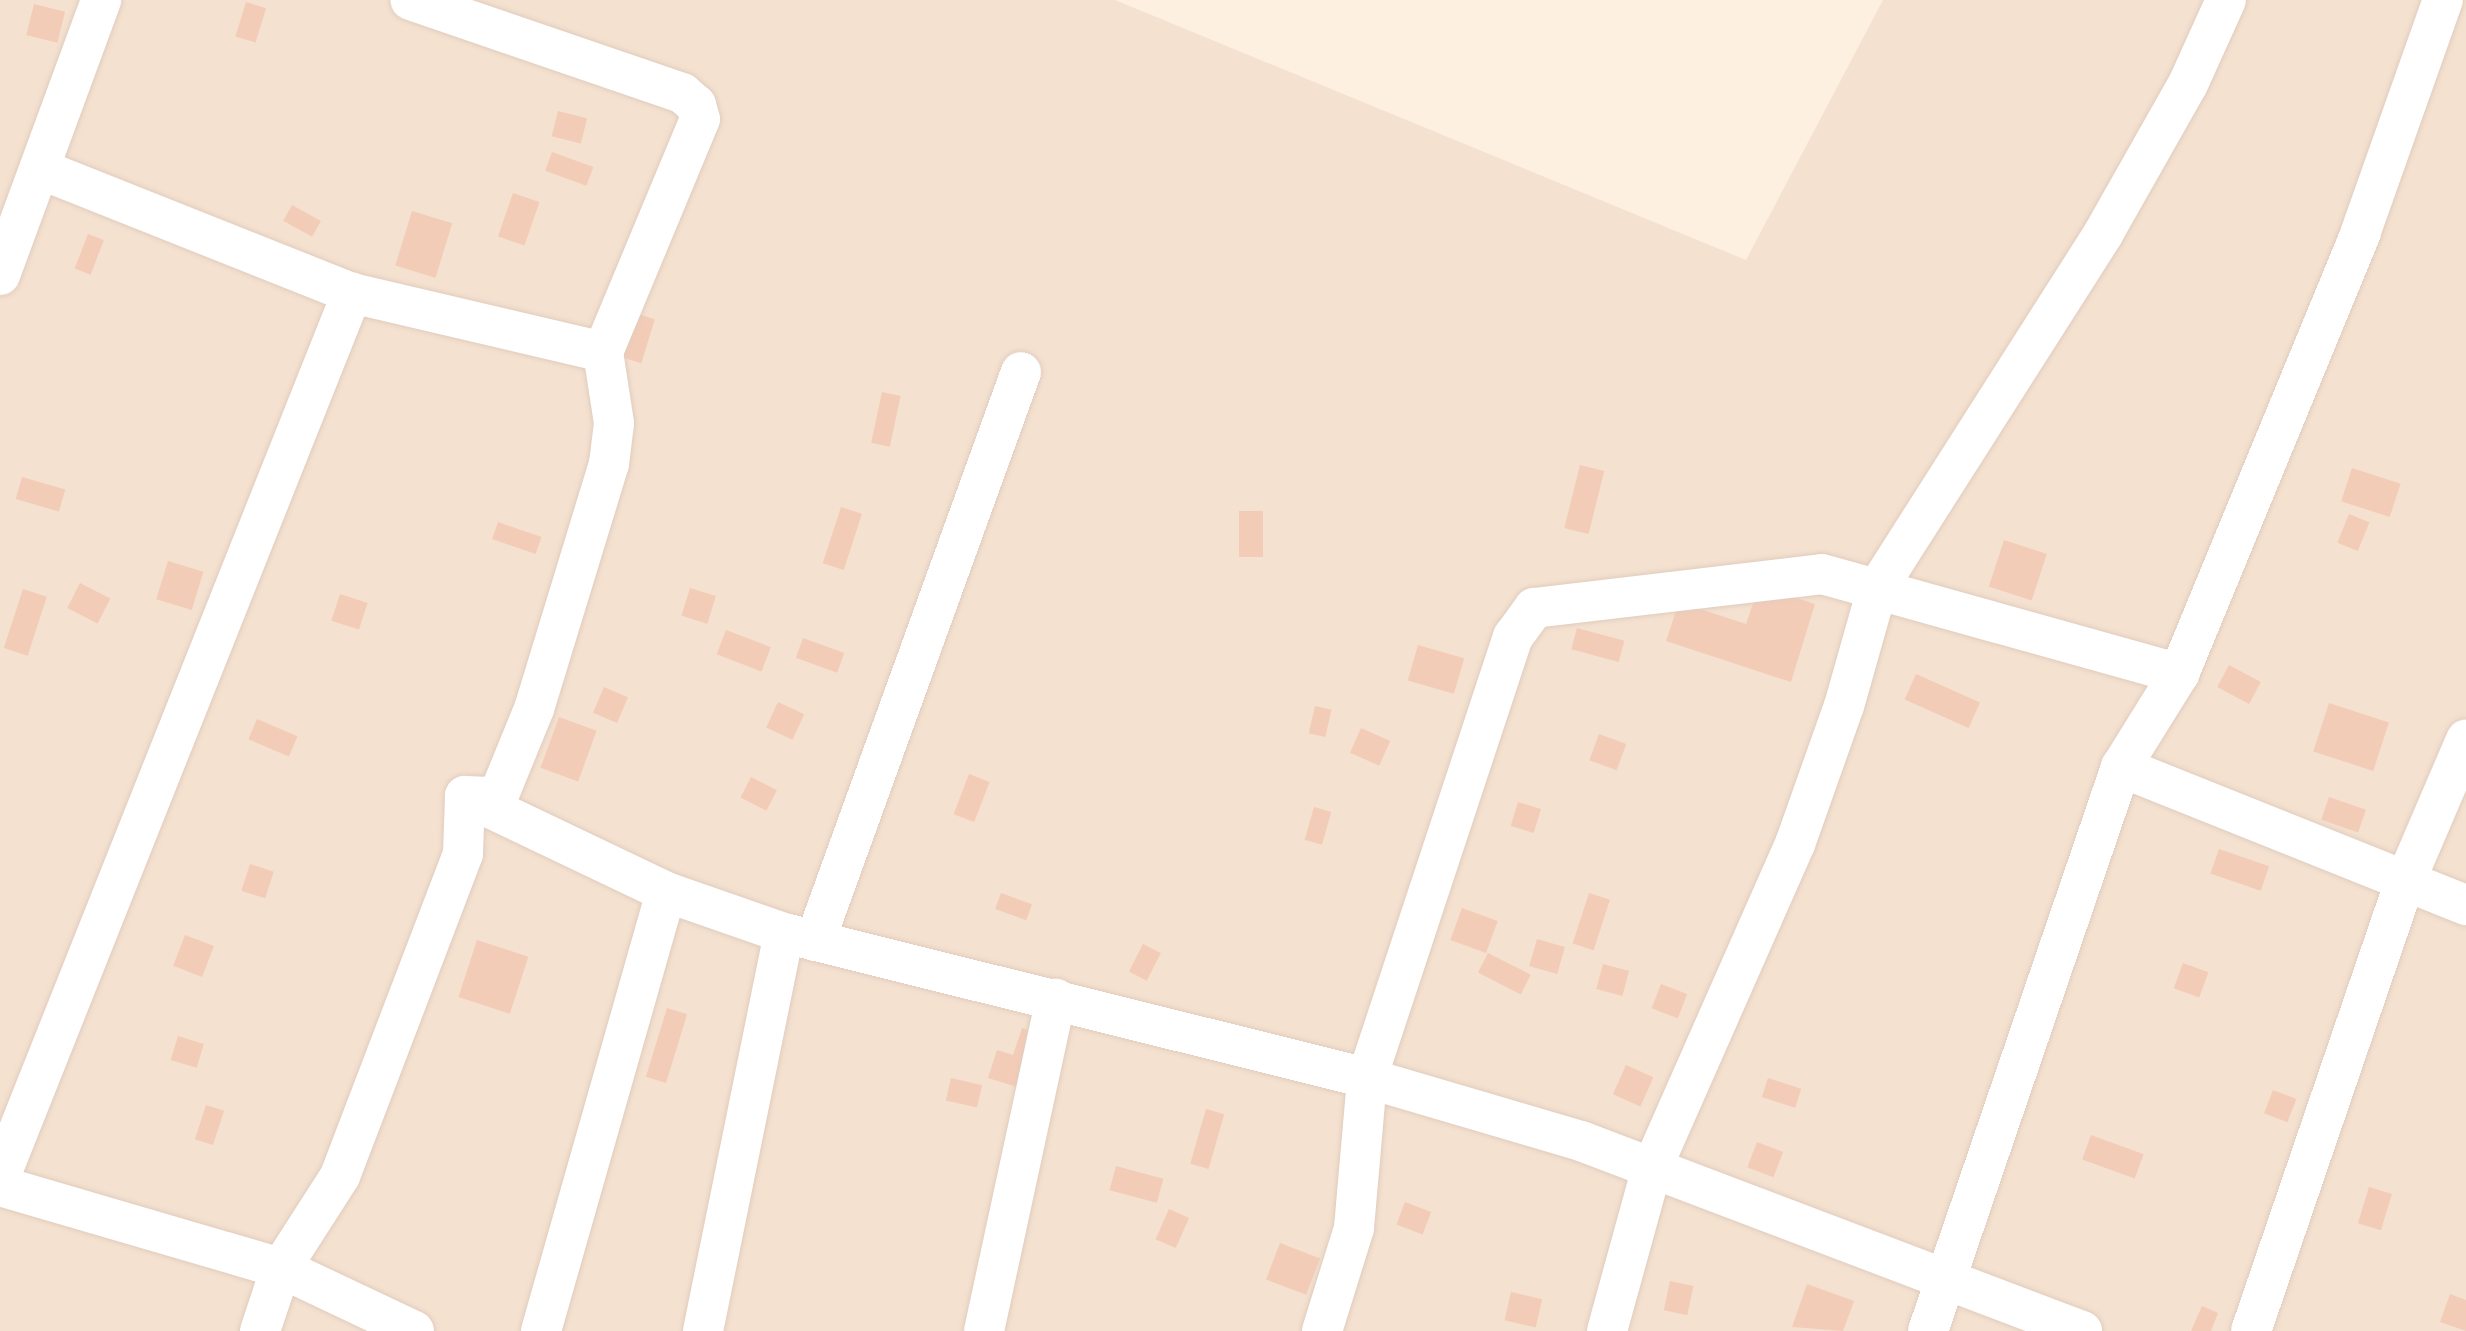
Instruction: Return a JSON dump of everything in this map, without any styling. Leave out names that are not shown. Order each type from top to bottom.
[{"type":"street","points":[[0,275],[101,0]]},
{"type":"street","points":[[411,0],[682,93],[700,111],[696,135],[603,352],[614,423],[587,552],[498,797],[465,796]]},
{"type":"street","points":[[1607,1331],[1652,1168],[1795,844],[1844,706],[1877,589],[2103,234],[2188,84],[2226,0]]},
{"type":"street","points":[[1928,1331],[1943,1278],[2121,767],[2179,674],[2360,234],[2443,0]]},
{"type":"street","points":[[40,169],[352,293],[603,352]]},
{"type":"street","points":[[0,1177],[352,293]]},
{"type":"street","points":[[703,1331],[800,937],[1021,372]]},
{"type":"street","points":[[1322,1331],[1354,1228],[1367,1078],[1513,637],[1534,608],[1822,574],[2179,674]]},
{"type":"street","points":[[2251,1331],[2405,882],[2466,740]]},
{"type":"street","points":[[2121,767],[2466,905]]},
{"type":"street","points":[[465,796],[666,892],[800,937],[1367,1078],[1652,1168],[2082,1331]]},
{"type":"street","points":[[260,1331],[281,1268],[340,1176],[463,854],[465,796]]},
{"type":"street","points":[[541,1331],[666,892]]},
{"type":"street","points":[[984,1331],[1056,999]]},
{"type":"street","points":[[0,1186],[281,1268],[414,1331]]},
{"type":"shaded area","points":[[0,0],[1115,0],[1746,260],[1883,0],[2466,0],[2466,1331],[0,1331]]},
{"type":"building","points":[[246,2],[266,8],[256,43],[235,36]]},
{"type":"building","points":[[34,4],[65,12],[57,43],[26,35]]},
{"type":"building","points":[[558,111],[587,118],[581,143],[552,136]]},
{"type":"building","points":[[552,152],[593,167],[587,186],[545,171]]},
{"type":"building","points":[[513,193],[539,202],[524,246],[498,236]]},
{"type":"building","points":[[292,205],[321,221],[312,237],[283,221]]},
{"type":"building","points":[[412,211],[452,223],[435,278],[395,266]]},
{"type":"building","points":[[88,234],[104,240],[91,275],[75,269]]},
{"type":"building","points":[[628,311],[655,319],[641,363],[615,355]]},
{"type":"building","points":[[882,392],[901,396],[890,447],[871,443]]},
{"type":"building","points":[[1580,465],[1604,471],[1589,534],[1564,528]]},
{"type":"building","points":[[2352,468],[2401,484],[2390,517],[2341,501]]},
{"type":"building","points":[[22,477],[65,489],[59,512],[16,499]]},
{"type":"building","points":[[841,507],[862,514],[844,570],[823,563]]},
{"type":"building","points":[[1239,511],[1263,511],[1263,557],[1239,557]]},
{"type":"building","points":[[2349,514],[2369,522],[2358,551],[2337,543]]},
{"type":"building","points":[[498,522],[541,537],[536,554],[492,539]]},
{"type":"building","points":[[2004,540],[2047,554],[2032,601],[1989,587]]},
{"type":"building","points":[[168,561],[203,572],[192,610],[156,599]]},
{"type":"building","points":[[80,583],[110,598],[98,623],[67,608]]},
{"type":"building","points":[[1759,586],[1815,604],[1791,682],[1666,641],[1679,602],[1746,624]]},
{"type":"building","points":[[690,588],[716,596],[707,624],[682,616]]},
{"type":"building","points":[[23,589],[47,597],[28,656],[4,648]]},
{"type":"building","points":[[340,594],[368,603],[359,630],[331,621]]},
{"type":"building","points":[[1577,628],[1624,641],[1619,662],[1571,649]]},
{"type":"building","points":[[726,630],[771,647],[761,671],[717,654]]},
{"type":"building","points":[[803,638],[844,653],[837,673],[796,658]]},
{"type":"building","points":[[1418,645],[1464,658],[1454,694],[1408,681]]},
{"type":"building","points":[[2229,665],[2261,682],[2249,704],[2217,687]]},
{"type":"building","points":[[1916,674],[1980,702],[1969,728],[1905,700]]},
{"type":"building","points":[[604,687],[628,697],[617,723],[593,713]]},
{"type":"building","points":[[778,702],[804,714],[792,740],[766,727]]},
{"type":"building","points":[[2329,703],[2389,722],[2373,771],[2313,752]]},
{"type":"building","points":[[1315,706],[1332,710],[1325,737],[1309,733]]},
{"type":"building","points":[[559,717],[597,731],[578,781],[541,768]]},
{"type":"building","points":[[257,719],[298,736],[289,756],[248,739]]},
{"type":"building","points":[[1361,728],[1390,741],[1379,766],[1350,753]]},
{"type":"building","points":[[1599,734],[1626,744],[1617,770],[1589,760]]},
{"type":"building","points":[[969,774],[990,782],[974,822],[954,814]]},
{"type":"building","points":[[751,777],[777,790],[766,811],[741,797]]},
{"type":"building","points":[[2329,797],[2366,810],[2358,832],[2321,820]]},
{"type":"building","points":[[1518,802],[1541,809],[1534,833],[1511,826]]},
{"type":"building","points":[[1314,807],[1331,812],[1322,845],[1305,840]]},
{"type":"building","points":[[2219,849],[2269,866],[2261,891],[2211,874]]},
{"type":"building","points":[[250,864],[274,872],[265,898],[241,891]]},
{"type":"building","points":[[1001,893],[1032,904],[1026,920],[995,909]]},
{"type":"building","points":[[1589,893],[1610,900],[1594,950],[1573,943]]},
{"type":"building","points":[[1462,908],[1498,921],[1486,953],[1450,940]]},
{"type":"building","points":[[185,935],[214,946],[202,977],[173,966]]},
{"type":"building","points":[[1537,939],[1565,947],[1557,974],[1529,966]]},
{"type":"building","points":[[477,940],[528,957],[510,1014],[458,997]]},
{"type":"building","points":[[1143,944],[1161,953],[1147,981],[1129,972]]},
{"type":"building","points":[[1488,953],[1531,975],[1521,994],[1478,973]]},
{"type":"building","points":[[2183,963],[2208,972],[2199,998],[2174,988]]},
{"type":"building","points":[[1603,964],[1629,971],[1622,996],[1596,989]]},
{"type":"building","points":[[1661,984],[1687,994],[1678,1018],[1652,1008]]},
{"type":"building","points":[[667,1008],[687,1014],[666,1083],[646,1077]]},
{"type":"building","points":[[1022,1028],[1045,1036],[1027,1090],[988,1078],[997,1050],[1013,1055]]},
{"type":"building","points":[[178,1036],[204,1044],[197,1068],[171,1060]]},
{"type":"building","points":[[1626,1065],[1653,1077],[1640,1106],[1613,1094]]},
{"type":"building","points":[[951,1078],[982,1085],[977,1108],[946,1100]]},
{"type":"building","points":[[1768,1078],[1801,1089],[1795,1108],[1762,1097]]},
{"type":"building","points":[[2273,1090],[2296,1099],[2287,1122],[2264,1113]]},
{"type":"building","points":[[206,1105],[224,1111],[213,1145],[195,1139]]},
{"type":"building","points":[[1206,1109],[1224,1114],[1209,1169],[1190,1164]]},
{"type":"building","points":[[2091,1135],[2144,1154],[2135,1179],[2082,1159]]},
{"type":"building","points":[[1757,1142],[1783,1152],[1773,1177],[1747,1167]]},
{"type":"building","points":[[1116,1166],[1163,1179],[1157,1203],[1110,1190]]},
{"type":"building","points":[[2369,1187],[2392,1194],[2381,1230],[2358,1223]]},
{"type":"building","points":[[1405,1202],[1431,1212],[1423,1234],[1396,1224]]},
{"type":"building","points":[[1169,1209],[1189,1218],[1176,1248],[1156,1239]]},
{"type":"building","points":[[1280,1243],[1320,1258],[1306,1295],[1266,1279]]},
{"type":"building","points":[[1670,1281],[1693,1286],[1687,1315],[1664,1310]]},
{"type":"building","points":[[1807,1284],[1854,1301],[1843,1331],[1792,1327]]},
{"type":"building","points":[[1511,1292],[1542,1299],[1536,1327],[1504,1320]]},
{"type":"building","points":[[2450,1294],[2466,1300],[2466,1331],[2440,1322]]},
{"type":"building","points":[[2202,1306],[2218,1313],[2211,1331],[2191,1331]]}]
